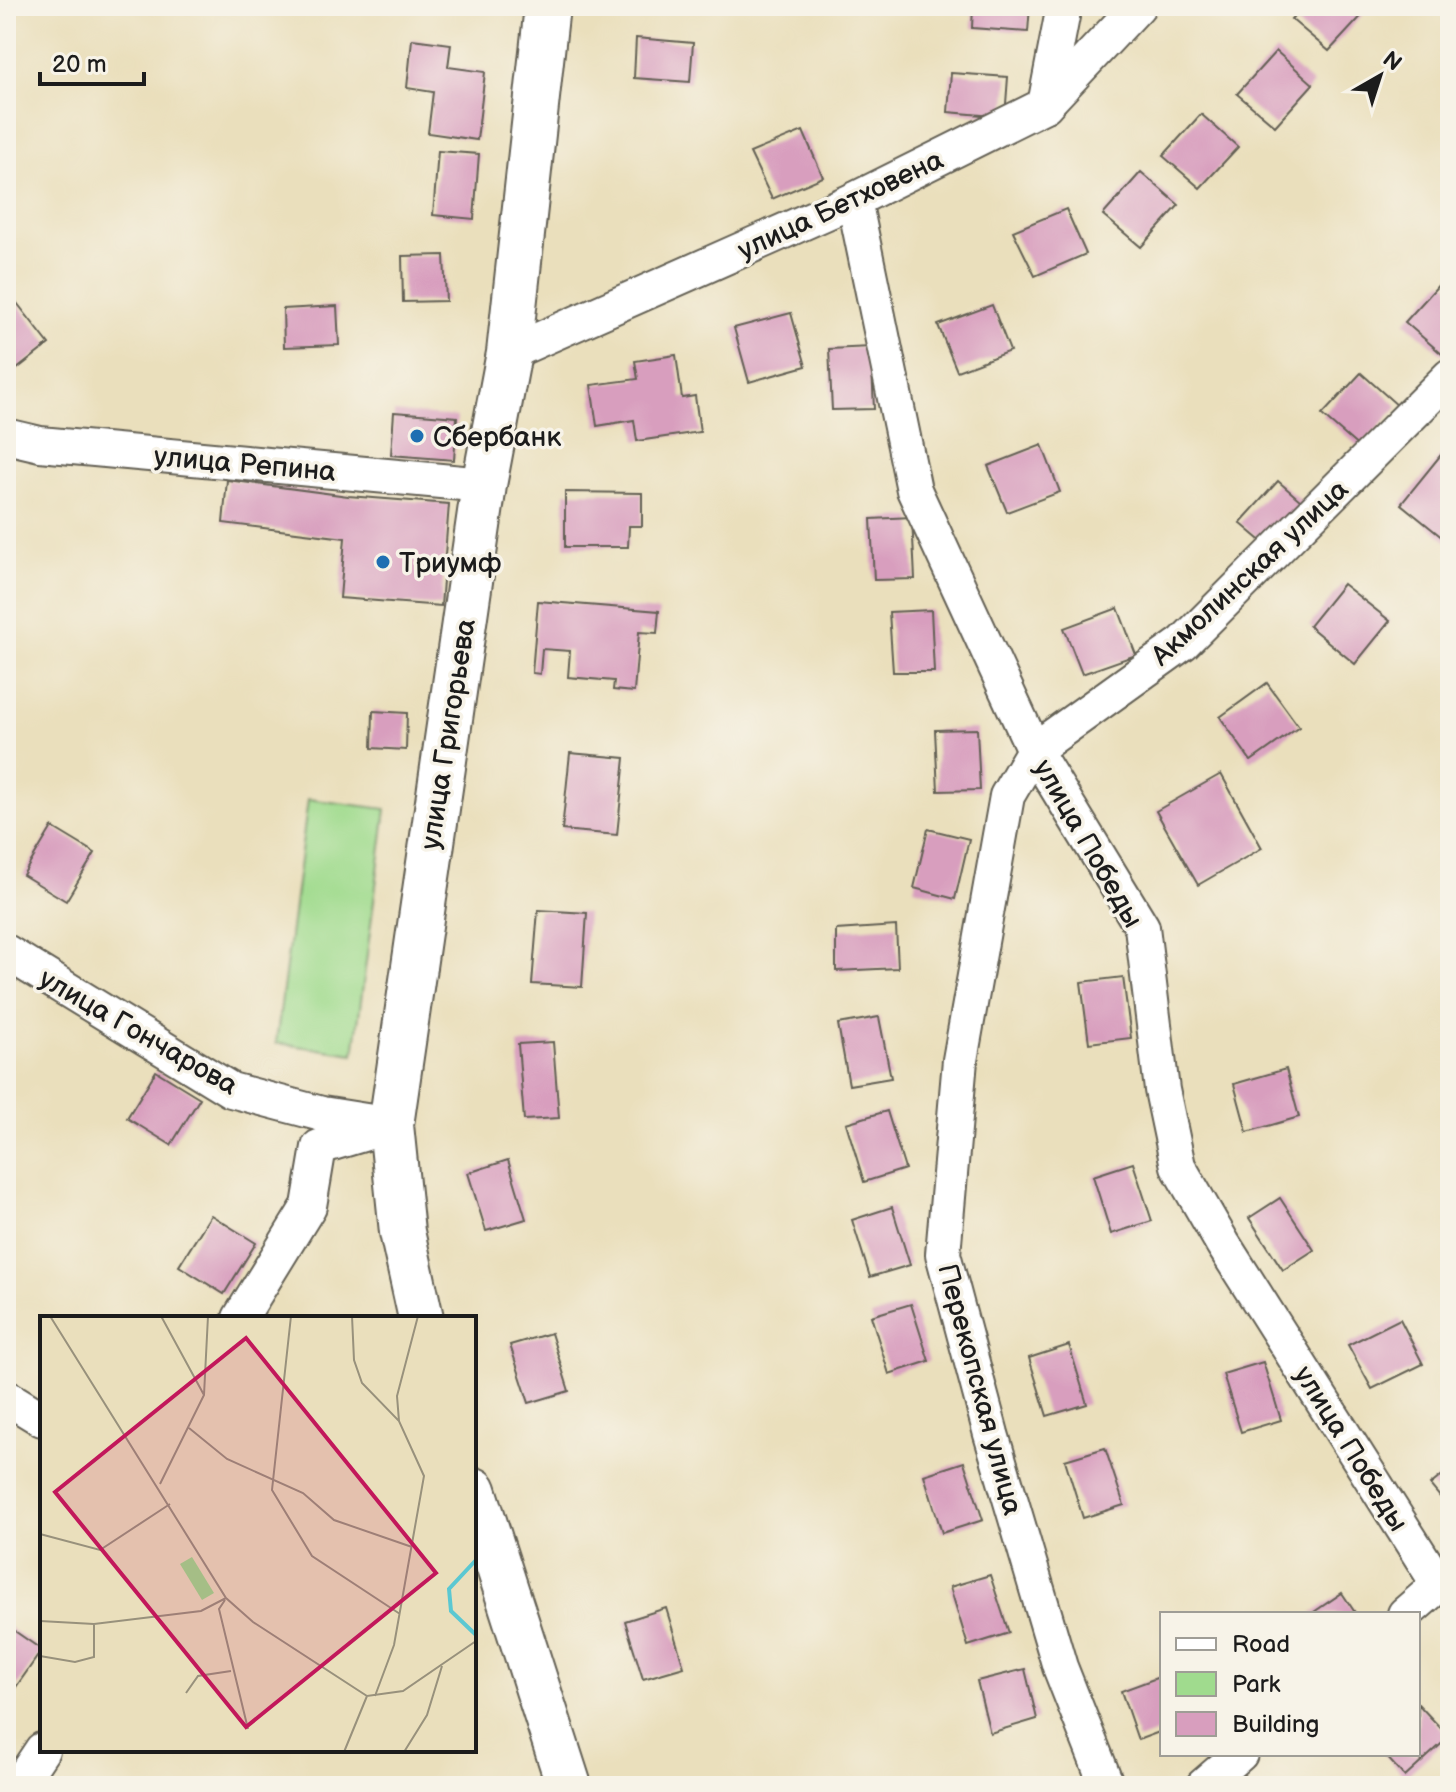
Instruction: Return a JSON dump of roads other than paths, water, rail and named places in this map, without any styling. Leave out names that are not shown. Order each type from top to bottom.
[{"type":"main road","name":"улица Григорьева","points":[[421,1316],[402,1232],[391,1125],[484,485],[509,353],[547,6]]},
{"type":"main road","points":[[476,1496],[569,1786]]},
{"type":"street","points":[[1045,105],[1064,6]]},
{"type":"street","name":"улица Бетховена","points":[[509,353],[854,200],[1045,105],[1138,6]]},
{"type":"street","name":"улица Победы","points":[[854,200],[914,490],[1034,750],[1142,927],[1162,1090],[1178,1166],[1223,1244],[1444,1580]]},
{"type":"street","name":"Акмолинская улица","points":[[1034,750],[1183,643],[1450,376]]},
{"type":"street","name":"улица Репина","points":[[6,436],[40,444],[484,485]]},
{"type":"street","name":"Перекопская улица","points":[[1034,750],[1007,796],[1001,827],[960,1060],[943,1254],[991,1434],[1060,1667],[1107,1786]]},
{"type":"street","name":"улица Гончарова","points":[[6,952],[231,1090],[322,1114],[391,1125]]},
{"type":"street","points":[[241,1316],[309,1206],[319,1147],[391,1125]]},
{"type":"street","points":[[6,1397],[40,1418]]},
{"type":"street","points":[[1407,1612],[1444,1580]]},
{"type":"street","points":[[18,1786],[41,1752]]},
{"type":"street","points":[[1203,1786],[1238,1756]]},
{"type":"place","name":"Сбербанк","points":[[417,436]]},
{"type":"place","name":"Триумф","points":[[383,562]]}]
